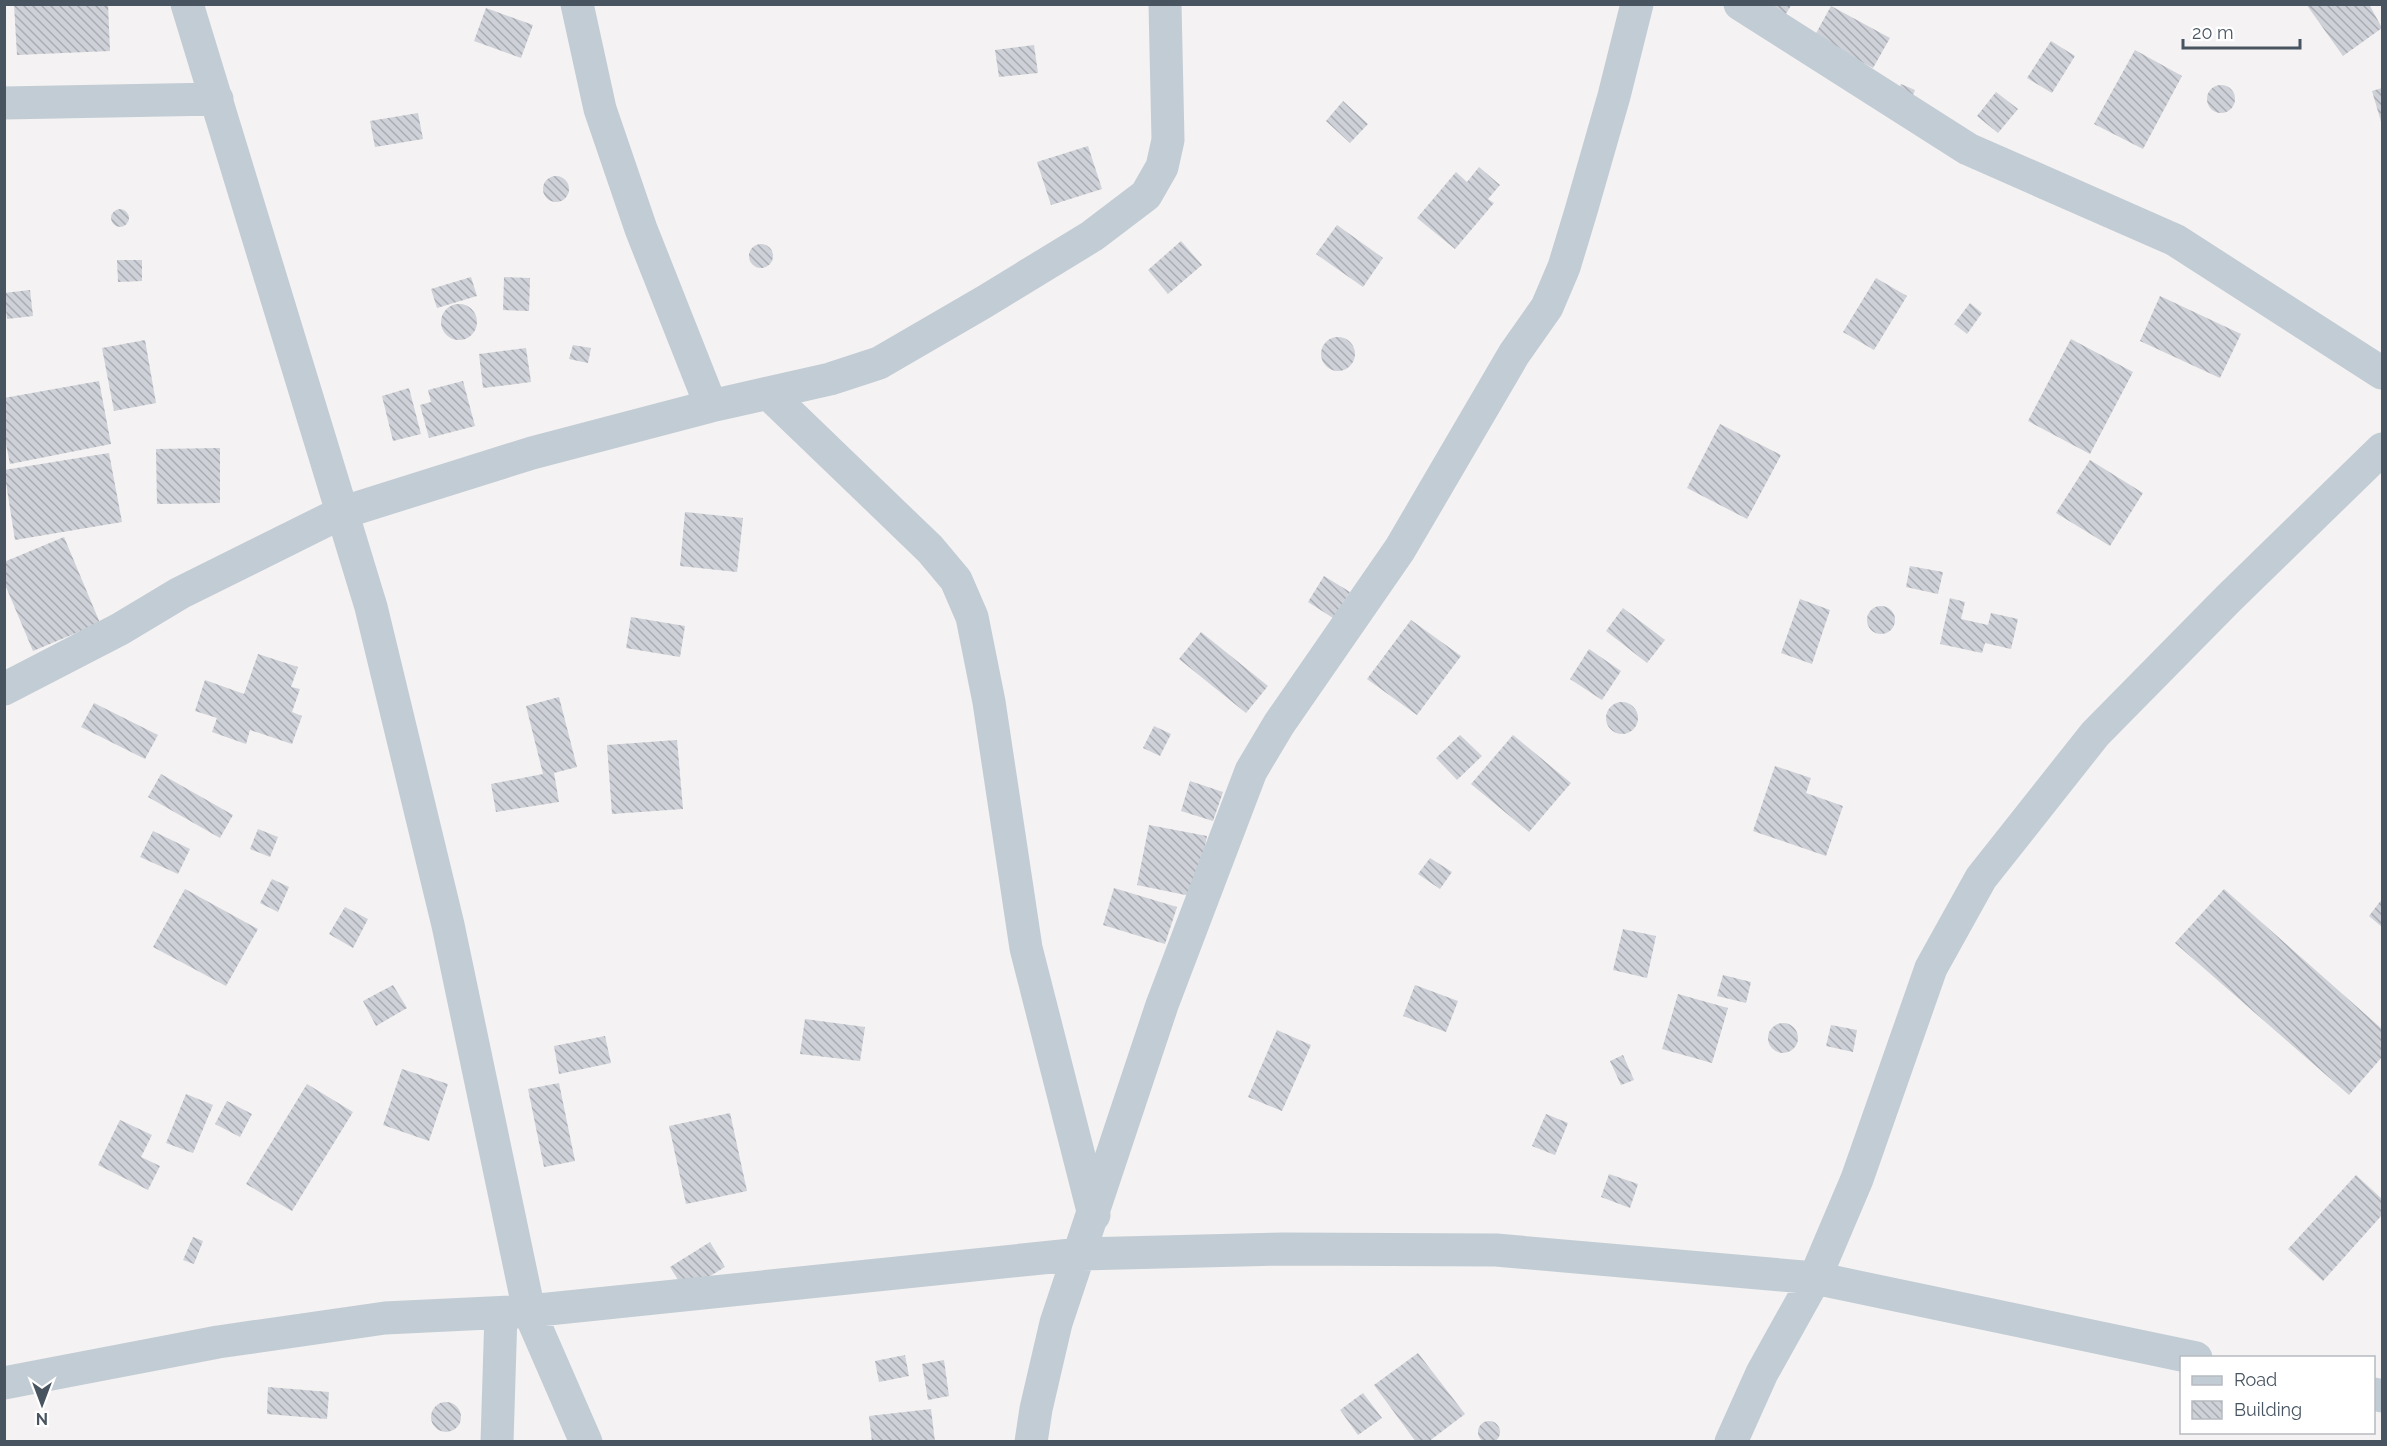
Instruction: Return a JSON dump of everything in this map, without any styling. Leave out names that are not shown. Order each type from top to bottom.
[{"type":"street","points":[[187,4],[371,607],[448,925],[515,1312],[497,1442]]},
{"type":"street","points":[[577,4],[604,120],[641,229],[711,406]]},
{"type":"street","points":[[4,689],[120,629],[180,593],[341,513],[532,453],[711,406],[830,379],[879,363],[1092,236],[1146,195],[1162,167],[1168,140],[1165,4]]},
{"type":"street","points":[[1031,1442],[1036,1409],[1056,1323],[1094,1215],[1162,1005],[1251,771],[1279,724],[1400,549],[1514,354],[1547,307],[1564,267],[1581,211],[1614,96],[1637,4]]},
{"type":"street","points":[[1740,4],[1968,149],[2175,240],[2382,373]]},
{"type":"street","points":[[4,103],[217,99]]},
{"type":"street","points":[[768,393],[930,549],[956,580],[972,617],[989,702],[1026,948],[1094,1215]]},
{"type":"street","points":[[1731,1442],[1762,1373],[1815,1278],[1857,1179],[1930,968],[1981,878],[2095,734],[2244,582],[2382,449]]},
{"type":"street","points":[[4,1383],[218,1342],[386,1318],[515,1312],[1081,1254],[1284,1250],[1496,1250],[1815,1278],[2186,1356]]},
{"type":"street","points":[[515,1312],[586,1442]]},
{"type":"building","points":[[14,4],[108,4],[110,51],[17,55]]},
{"type":"building","points":[[1763,4],[1792,4],[1784,17]]},
{"type":"building","points":[[2306,4],[2369,4],[2382,28],[2343,56]]},
{"type":"building","points":[[1831,6],[1890,38],[1873,68],[1814,37]]},
{"type":"building","points":[[486,8],[533,25],[521,58],[474,41]]},
{"type":"building","points":[[2051,41],[2075,56],[2052,93],[2027,78]]},
{"type":"building","points":[[1034,45],[1038,73],[999,77],[995,50]]},
{"type":"building","points":[[2135,50],[2182,76],[2143,149],[2094,124]]},
{"type":"building","points":[[1901,84],[1915,90],[1910,103],[1896,97]]},
{"type":"building","points":[[2221,85],[2231,89],[2235,99],[2231,109],[2221,113],[2211,109],[2207,99],[2211,89]]},
{"type":"building","points":[[2382,88],[2382,125],[2372,91]]},
{"type":"building","points":[[1996,92],[2018,109],[1998,133],[1977,116]]},
{"type":"building","points":[[1343,101],[1368,124],[1350,143],[1326,121]]},
{"type":"building","points":[[418,113],[423,139],[375,147],[370,121]]},
{"type":"building","points":[[1088,146],[1102,189],[1051,205],[1037,162]]},
{"type":"building","points":[[1479,167],[1500,185],[1488,199],[1494,203],[1455,249],[1417,218],[1456,172],[1467,182]]},
{"type":"building","points":[[556,176],[565,180],[569,189],[565,198],[556,202],[547,198],[543,189],[547,180]]},
{"type":"building","points":[[120,209],[126,212],[129,218],[126,224],[120,227],[114,224],[111,218],[114,212]]},
{"type":"building","points":[[1337,225],[1383,258],[1363,287],[1316,254]]},
{"type":"building","points":[[1181,241],[1202,265],[1168,294],[1148,270]]},
{"type":"building","points":[[761,244],[769,248],[773,256],[769,264],[761,268],[753,264],[749,256],[753,248]]},
{"type":"building","points":[[117,260],[142,260],[142,281],[118,282]]},
{"type":"building","points":[[471,277],[477,296],[437,308],[431,289]]},
{"type":"building","points":[[504,277],[530,278],[529,311],[503,310]]},
{"type":"building","points":[[1876,278],[1907,296],[1874,350],[1843,332]]},
{"type":"building","points":[[30,290],[33,316],[7,319],[4,293]]},
{"type":"building","points":[[2160,296],[2241,334],[2220,378],[2140,341]]},
{"type":"building","points":[[1970,303],[1982,313],[1967,334],[1954,324]]},
{"type":"building","points":[[459,304],[472,309],[477,322],[472,335],[459,340],[446,335],[441,322],[446,309]]},
{"type":"building","points":[[1338,337],[1350,342],[1355,354],[1350,366],[1338,371],[1326,366],[1321,354],[1326,342]]},
{"type":"building","points":[[2071,339],[2133,372],[2090,454],[2028,421]]},
{"type":"building","points":[[145,340],[156,403],[114,411],[102,348]]},
{"type":"building","points":[[573,345],[591,348],[588,363],[569,359]]},
{"type":"building","points":[[526,348],[531,382],[483,388],[479,354]]},
{"type":"building","points":[[99,381],[111,444],[10,464],[4,434],[4,398]]},
{"type":"building","points":[[463,381],[475,426],[429,438],[420,405],[431,402],[428,390]]},
{"type":"building","points":[[409,388],[421,434],[393,441],[382,396]]},
{"type":"building","points":[[1720,424],[1781,455],[1747,519],[1687,488]]},
{"type":"building","points":[[220,448],[220,503],[157,504],[156,449]]},
{"type":"building","points":[[109,453],[122,522],[15,540],[4,470]]},
{"type":"building","points":[[2090,460],[2143,493],[2110,546],[2056,513]]},
{"type":"building","points":[[685,512],[743,518],[737,572],[680,566]]},
{"type":"building","points":[[64,537],[100,623],[33,651],[4,582],[4,562]]},
{"type":"building","points":[[1910,566],[1943,572],[1938,594],[1906,587]]},
{"type":"building","points":[[1324,576],[1350,592],[1333,618],[1308,602]]},
{"type":"building","points":[[1950,598],[1965,602],[1961,619],[1988,625],[1991,613],[2018,619],[2011,649],[1985,643],[1982,653],[1940,644]]},
{"type":"building","points":[[1800,599],[1830,610],[1812,664],[1781,653]]},
{"type":"building","points":[[1881,606],[1891,610],[1895,620],[1891,630],[1881,634],[1871,630],[1867,620],[1871,610]]},
{"type":"building","points":[[1623,608],[1665,640],[1647,663],[1606,631]]},
{"type":"building","points":[[631,617],[685,626],[680,657],[626,648]]},
{"type":"building","points":[[1411,620],[1461,656],[1417,715],[1367,679]]},
{"type":"building","points":[[1201,632],[1268,686],[1246,713],[1179,659]]},
{"type":"building","points":[[1589,649],[1621,671],[1602,700],[1570,679]]},
{"type":"building","points":[[258,654],[298,667],[291,687],[300,689],[292,712],[302,716],[292,744],[250,730],[246,744],[212,732],[217,718],[195,711],[205,680],[244,694]]},
{"type":"building","points":[[559,697],[577,767],[554,773],[559,802],[496,812],[491,784],[543,774],[526,706]]},
{"type":"building","points":[[1622,702],[1633,707],[1638,718],[1633,729],[1622,734],[1611,729],[1606,718],[1611,707]]},
{"type":"building","points":[[94,703],[158,735],[145,759],[81,727]]},
{"type":"building","points":[[1154,726],[1171,734],[1160,756],[1143,748]]},
{"type":"building","points":[[1460,735],[1482,756],[1457,780],[1436,758]]},
{"type":"building","points":[[1513,735],[1571,783],[1529,832],[1471,784]]},
{"type":"building","points":[[677,740],[683,809],[612,814],[607,745]]},
{"type":"building","points":[[1775,766],[1811,778],[1806,793],[1843,806],[1826,856],[1753,831]]},
{"type":"building","points":[[161,774],[233,815],[220,838],[148,797]]},
{"type":"building","points":[[1190,781],[1223,792],[1213,821],[1181,811]]},
{"type":"building","points":[[1149,825],[1207,836],[1195,897],[1137,885]]},
{"type":"building","points":[[258,829],[278,837],[270,857],[250,849]]},
{"type":"building","points":[[153,831],[190,849],[178,874],[140,857]]},
{"type":"building","points":[[1430,858],[1452,872],[1440,889],[1418,874]]},
{"type":"building","points":[[272,879],[289,887],[278,912],[260,903]]},
{"type":"building","points":[[1114,888],[1177,907],[1165,944],[1103,925]]},
{"type":"building","points":[[185,889],[258,929],[226,986],[153,947]]},
{"type":"building","points":[[2224,889],[2382,1029],[2382,1057],[2349,1095],[2175,943]]},
{"type":"building","points":[[2382,899],[2382,927],[2369,916]]},
{"type":"building","points":[[345,907],[368,919],[353,948],[329,934]]},
{"type":"building","points":[[1623,929],[1656,936],[1647,978],[1613,970]]},
{"type":"building","points":[[1723,975],[1751,982],[1746,1003],[1717,996]]},
{"type":"building","points":[[393,985],[407,1008],[376,1026],[363,1001]]},
{"type":"building","points":[[1415,985],[1458,1001],[1446,1032],[1403,1016]]},
{"type":"building","points":[[1678,994],[1728,1008],[1712,1063],[1662,1049]]},
{"type":"building","points":[[805,1019],[865,1027],[860,1061],[800,1054]]},
{"type":"building","points":[[1783,1023],[1794,1027],[1798,1038],[1794,1049],[1783,1053],[1772,1049],[1768,1038],[1772,1027]]},
{"type":"building","points":[[1831,1025],[1857,1030],[1853,1052],[1826,1046]]},
{"type":"building","points":[[1277,1030],[1311,1045],[1282,1111],[1248,1097]]},
{"type":"building","points":[[605,1036],[611,1063],[559,1074],[554,1046]]},
{"type":"building","points":[[1623,1055],[1634,1080],[1621,1085],[1610,1061]]},
{"type":"building","points":[[402,1069],[448,1084],[429,1141],[383,1125]]},
{"type":"building","points":[[559,1083],[575,1161],[544,1167],[528,1089]]},
{"type":"building","points":[[307,1084],[353,1112],[292,1211],[246,1184]]},
{"type":"building","points":[[186,1094],[213,1105],[193,1153],[166,1143]]},
{"type":"building","points":[[227,1101],[252,1114],[240,1137],[215,1124]]},
{"type":"building","points":[[730,1113],[747,1191],[686,1204],[669,1126]]},
{"type":"building","points":[[1546,1114],[1568,1123],[1555,1155],[1532,1146]]},
{"type":"building","points":[[120,1120],[152,1135],[141,1157],[160,1166],[148,1190],[98,1165]]},
{"type":"building","points":[[1609,1174],[1638,1184],[1630,1208],[1601,1197]]},
{"type":"building","points":[[2356,1175],[2382,1199],[2382,1215],[2323,1281],[2288,1249]]},
{"type":"building","points":[[193,1237],[203,1241],[194,1264],[183,1260]]},
{"type":"building","points":[[710,1242],[725,1267],[685,1291],[670,1267]]},
{"type":"building","points":[[1418,1353],[1465,1414],[1428,1442],[1416,1442],[1374,1385]]},
{"type":"building","points":[[905,1355],[909,1376],[879,1382],[875,1361]]},
{"type":"building","points":[[944,1360],[949,1396],[928,1400],[922,1364]]},
{"type":"building","points":[[268,1387],[329,1392],[327,1419],[267,1414]]},
{"type":"building","points":[[1363,1393],[1382,1418],[1358,1435],[1340,1410]]},
{"type":"building","points":[[446,1402],[457,1406],[461,1417],[457,1428],[446,1432],[435,1428],[431,1417],[435,1406]]},
{"type":"building","points":[[931,1409],[935,1442],[872,1442],[869,1416]]},
{"type":"building","points":[[1489,1421],[1497,1424],[1500,1432],[1497,1440],[1489,1443],[1481,1440],[1478,1432],[1481,1424]]}]
